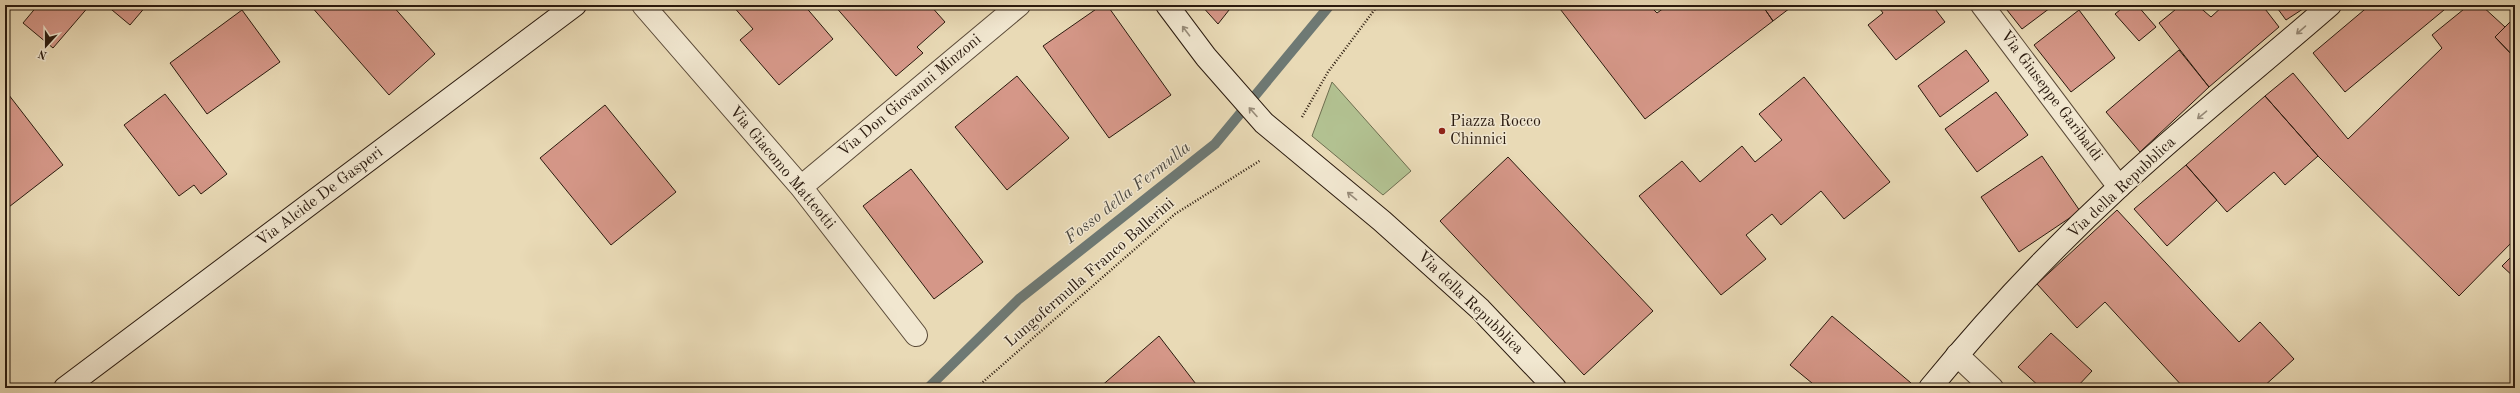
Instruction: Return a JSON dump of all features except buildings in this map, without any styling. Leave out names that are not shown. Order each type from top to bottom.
[{"type":"street","name":"Via Alcide De Gasperi","points":[[65,388],[575,5]]},
{"type":"street","name":"Via Giacomo Matteotti","points":[[643,5],[800,187],[916,334]]},
{"type":"street","name":"Via Don Giovanni Minzoni","points":[[800,187],[1020,5]]},
{"type":"street","name":"Via della Repubblica","points":[[1167,5],[1206,56],[1264,123],[1287,144],[1382,221],[1480,309],[1555,388]]},
{"type":"street","name":"Via Giuseppe Garibaldi","points":[[1982,5],[2119,187]]},
{"type":"street","name":"Via della Repubblica","points":[[1930,388],[1957,355],[2045,260],[2119,187],[2330,5]]},
{"type":"street","points":[[1957,355],[1992,388]]},
{"type":"path","name":"Lungofermulla Franco Ballerini","points":[[976,388],[1175,214],[1287,144],[1328,72],[1378,5]]},
{"type":"green space","points":[[1332,82],[1411,171],[1383,195],[1312,136]]},
{"type":"waterway","name":"Fosso della Fermulla","points":[[928,388],[1019,299],[1215,144],[1330,5]]},
{"type":"place","name":"Piazza Rocco Chinnici","points":[[1442,131]]}]
